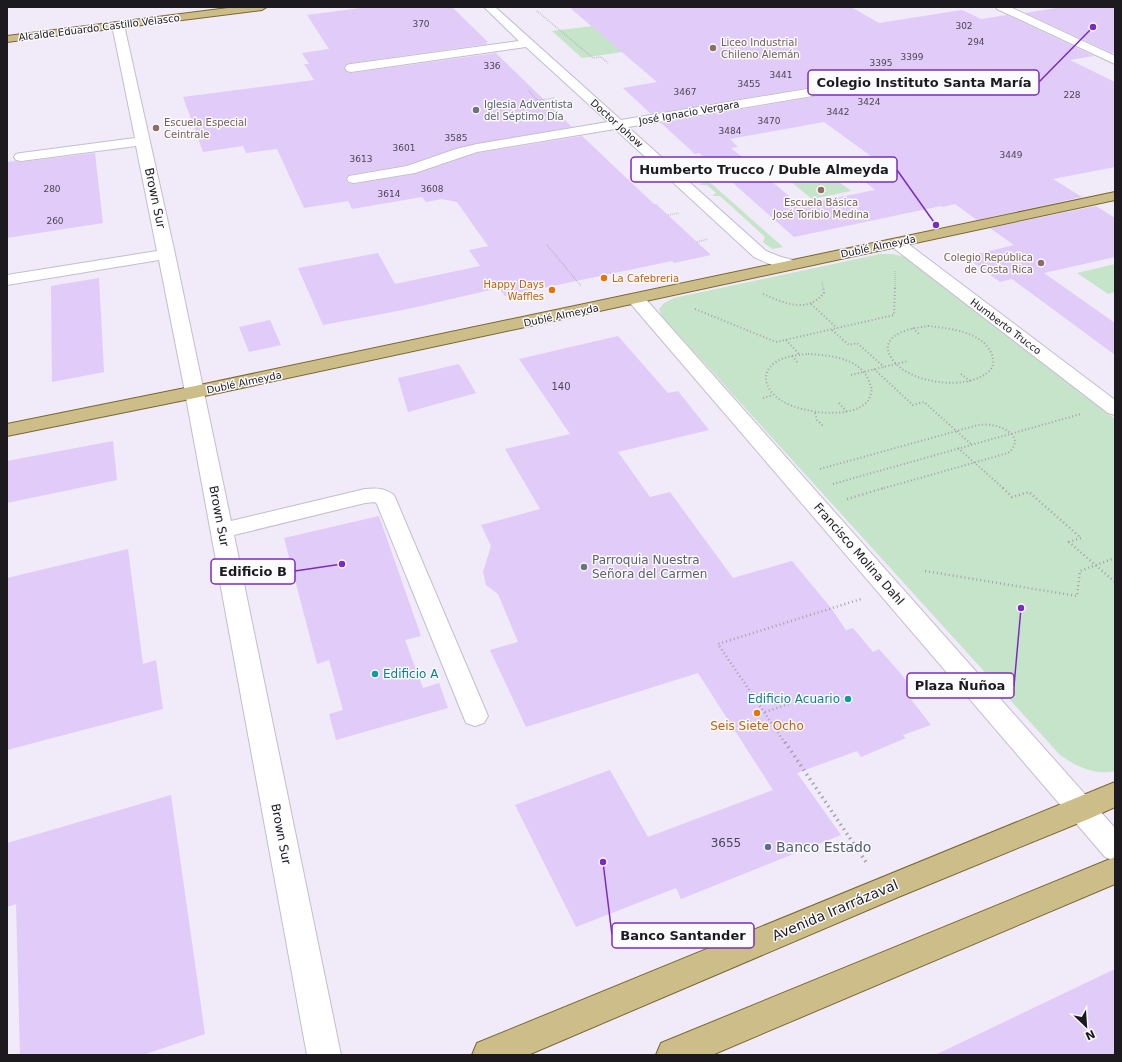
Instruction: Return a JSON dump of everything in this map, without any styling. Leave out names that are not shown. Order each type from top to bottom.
[{"type":"main road","name":"Alcalde Eduardo Castillo Velasco","points":[[7,38],[262,7]]},
{"type":"main road","name":"Dublé Almeyda","points":[[7,430],[196,392],[636,299],[762,263],[791,264],[1115,196]]},
{"type":"main road","name":"Avenida Irarrázaval","points":[[489,1055],[885,889],[1081,810],[1115,794]]},
{"type":"main road","points":[[673,1055],[1115,870]]},
{"type":"street","name":"Doctor Johow","points":[[489,7],[618,124],[762,263]]},
{"type":"street","points":[[1001,7],[1115,60]]},
{"type":"street","name":"Brown Sur","points":[[118,25],[196,392],[324,1055]]},
{"type":"street","points":[[352,68],[528,43]]},
{"type":"street","name":"José Ignacio Vergara","points":[[354,179],[410,170],[467,150],[908,76]]},
{"type":"street","points":[[21,157],[142,141]]},
{"type":"street","name":"Humberto Trucco","points":[[897,242],[1112,407]]},
{"type":"street","points":[[7,280],[167,254]]},
{"type":"street","name":"Francisco Molina Dahl","points":[[636,299],[1115,848]]},
{"type":"street","points":[[222,531],[365,496],[379,495],[386,500],[475,716]]},
{"type":"path","points":[[537,11],[593,58],[601,57],[608,63]]},
{"type":"path","points":[[529,91],[546,110]]},
{"type":"path","points":[[526,102],[557,98]]},
{"type":"path","points":[[668,215],[683,212]]},
{"type":"path","points":[[697,242],[710,239]]},
{"type":"path","points":[[547,245],[580,286]]},
{"type":"path","points":[[694,308],[776,342],[894,315],[894,279],[896,268]]},
{"type":"path","points":[[762,294],[783,302],[798,305],[811,304],[821,299],[824,293],[821,277]]},
{"type":"path","points":[[811,304],[837,328]]},
{"type":"path","points":[[928,326],[944,327],[961,331],[975,338],[986,346],[992,354],[994,363],[991,371],[983,377],[970,382],[949,383],[921,378],[907,372],[896,364],[889,355],[888,346],[892,338],[900,332],[912,328],[928,326]]},
{"type":"path","points":[[912,328],[920,335]]},
{"type":"path","points":[[832,330],[849,345],[858,343],[884,367]]},
{"type":"path","points":[[786,340],[800,354]]},
{"type":"path","points":[[800,354],[824,354],[840,358],[855,365],[864,372],[871,382],[872,391],[868,400],[860,407],[847,412],[831,414],[815,413],[798,409],[784,403],[773,395],[766,386],[765,376],[770,367],[778,360],[800,354]]},
{"type":"path","points":[[792,356],[798,363]]},
{"type":"path","points":[[851,375],[908,361]]},
{"type":"path","points":[[874,369],[913,405],[924,402],[971,445]]},
{"type":"path","points":[[961,374],[970,382]]},
{"type":"path","points":[[763,398],[773,395]]},
{"type":"path","points":[[839,404],[847,412]]},
{"type":"path","points":[[804,492],[1010,433],[1112,407]]},
{"type":"path","points":[[815,413],[817,420],[824,427]]},
{"type":"path","points":[[985,424],[1001,428],[1010,433],[1016,440],[1016,446],[1008,453],[974,463],[804,492],[956,431],[985,424]]},
{"type":"path","points":[[958,448],[1012,497],[1029,492],[1081,538],[1070,542],[1115,582]]},
{"type":"path","points":[[925,571],[1078,596],[1080,571],[1115,558]]},
{"type":"path","points":[[831,608],[718,644],[885,889]]},
{"type":"path","points":[[765,712],[789,704]]},
{"type":"green space","points":[[609,24],[642,49],[582,58],[552,31]]},
{"type":"green space","points":[[808,158],[851,191],[812,199],[770,165]]},
{"type":"green space","points":[[686,161],[783,247],[772,249],[763,242],[765,237],[720,196],[712,196],[716,193],[707,185],[699,185],[704,182],[690,170],[680,168],[675,164]]},
{"type":"green space","points":[[880,254],[893,254],[905,257],[1115,419],[1115,771],[1100,772],[1086,769],[1072,763],[1060,755],[667,322],[661,315],[659,309],[664,303],[674,298]]},
{"type":"green space","points":[[1115,264],[1115,292],[1108,294],[1077,273]]},
{"type":"building","points":[[368,7],[452,7],[488,42],[486,42],[487,44],[351,63],[344,67],[347,72],[351,73],[496,53],[572,127],[456,148],[407,165],[349,175],[346,178],[348,183],[354,184],[415,174],[477,153],[582,136],[711,255],[674,263],[672,261],[505,296],[499,288],[408,309],[323,325],[298,268],[378,253],[395,284],[480,266],[469,250],[488,246],[457,202],[442,199],[426,202],[422,197],[352,209],[348,201],[304,208],[277,149],[246,153],[243,146],[203,152],[183,97],[314,80],[304,64],[309,64],[302,53],[329,49],[307,15]]},
{"type":"building","points":[[569,7],[851,7],[879,23],[962,10],[981,19],[1007,15],[1094,56],[1070,60],[1115,82],[1115,167],[1053,179],[1082,197],[977,220],[955,204],[794,237],[699,153],[695,154],[661,123],[908,81],[915,77],[913,72],[908,71],[651,114],[623,88],[657,82]],"holes":[[[824,122],[897,175],[864,181],[875,190],[800,205],[731,148],[738,147],[730,139]]]},
{"type":"building","points":[[1062,7],[1115,7],[1115,52],[1112,53],[1025,13]]},
{"type":"building","points":[[95,153],[103,223],[7,238],[7,162],[21,162]]},
{"type":"building","name":"Colegio República de Costa Rica","points":[[1096,206],[1115,218],[1115,257],[1044,273],[1115,323],[1115,355],[1012,279],[1000,282],[966,257],[1014,245],[990,228]]},
{"type":"building","points":[[99,278],[104,372],[52,382],[51,286]]},
{"type":"building","points":[[270,320],[281,345],[249,352],[239,327]]},
{"type":"building","points":[[618,336],[668,393],[678,391],[709,430],[618,452],[650,497],[670,492],[733,578],[792,561],[831,608],[846,630],[853,628],[873,652],[879,649],[902,675],[913,691],[906,693],[931,725],[903,735],[906,738],[861,757],[857,751],[797,773],[841,835],[681,899],[676,888],[576,927],[515,805],[610,770],[648,837],[773,790],[698,673],[526,727],[490,650],[518,642],[498,594],[486,585],[483,572],[491,546],[481,525],[540,509],[505,449],[570,434],[519,359]]},
{"type":"building","points":[[459,364],[476,393],[408,412],[398,378]]},
{"type":"building","points":[[113,441],[117,480],[7,503],[7,461]]},
{"type":"building","points":[[379,516],[421,636],[405,640],[423,688],[439,683],[448,708],[336,740],[329,714],[343,710],[329,660],[317,664],[284,538]]},
{"type":"building","points":[[128,549],[143,664],[156,660],[163,709],[7,750],[7,578]]},
{"type":"building","points":[[171,795],[205,1034],[143,1055],[20,1055],[16,904],[7,907],[7,843]]},
{"type":"building","points":[[1115,969],[1115,1055],[935,1055]]},
{"type":"place","name":"Colegio Instituto Santa María","points":[[1093,27]]},
{"type":"place","name":"Liceo Industrial Chileno Alemán","points":[[713,48]]},
{"type":"place","name":"Iglesia Adventista del Séptimo Día","points":[[476,110]]},
{"type":"place","name":"Escuela Especial Ceintrale","points":[[156,128]]},
{"type":"place","name":"Escuela Básica José Toribio Medina","points":[[821,190]]},
{"type":"place","name":"Humberto Trucco / Duble Almeyda","points":[[936,225]]},
{"type":"place","name":"Colegio República de Costa Rica","points":[[1041,263]]},
{"type":"place","name":"La Cafebreria","points":[[604,278]]},
{"type":"place","name":"Happy Days Waffles","points":[[552,290]]},
{"type":"place","name":"Edificio B","points":[[342,564]]},
{"type":"place","name":"Parroquia Nuestra Señora del Carmen","points":[[584,567]]},
{"type":"place","name":"Plaza Ñuñoa","points":[[1021,608]]},
{"type":"place","name":"Edificio A","points":[[375,674]]},
{"type":"place","name":"Edificio Acuario","points":[[848,699]]},
{"type":"place","name":"Seis Siete Ocho","points":[[757,713]]},
{"type":"place","name":"Banco Estado","points":[[768,847]]},
{"type":"place","name":"Banco Santander","points":[[603,862]]}]
